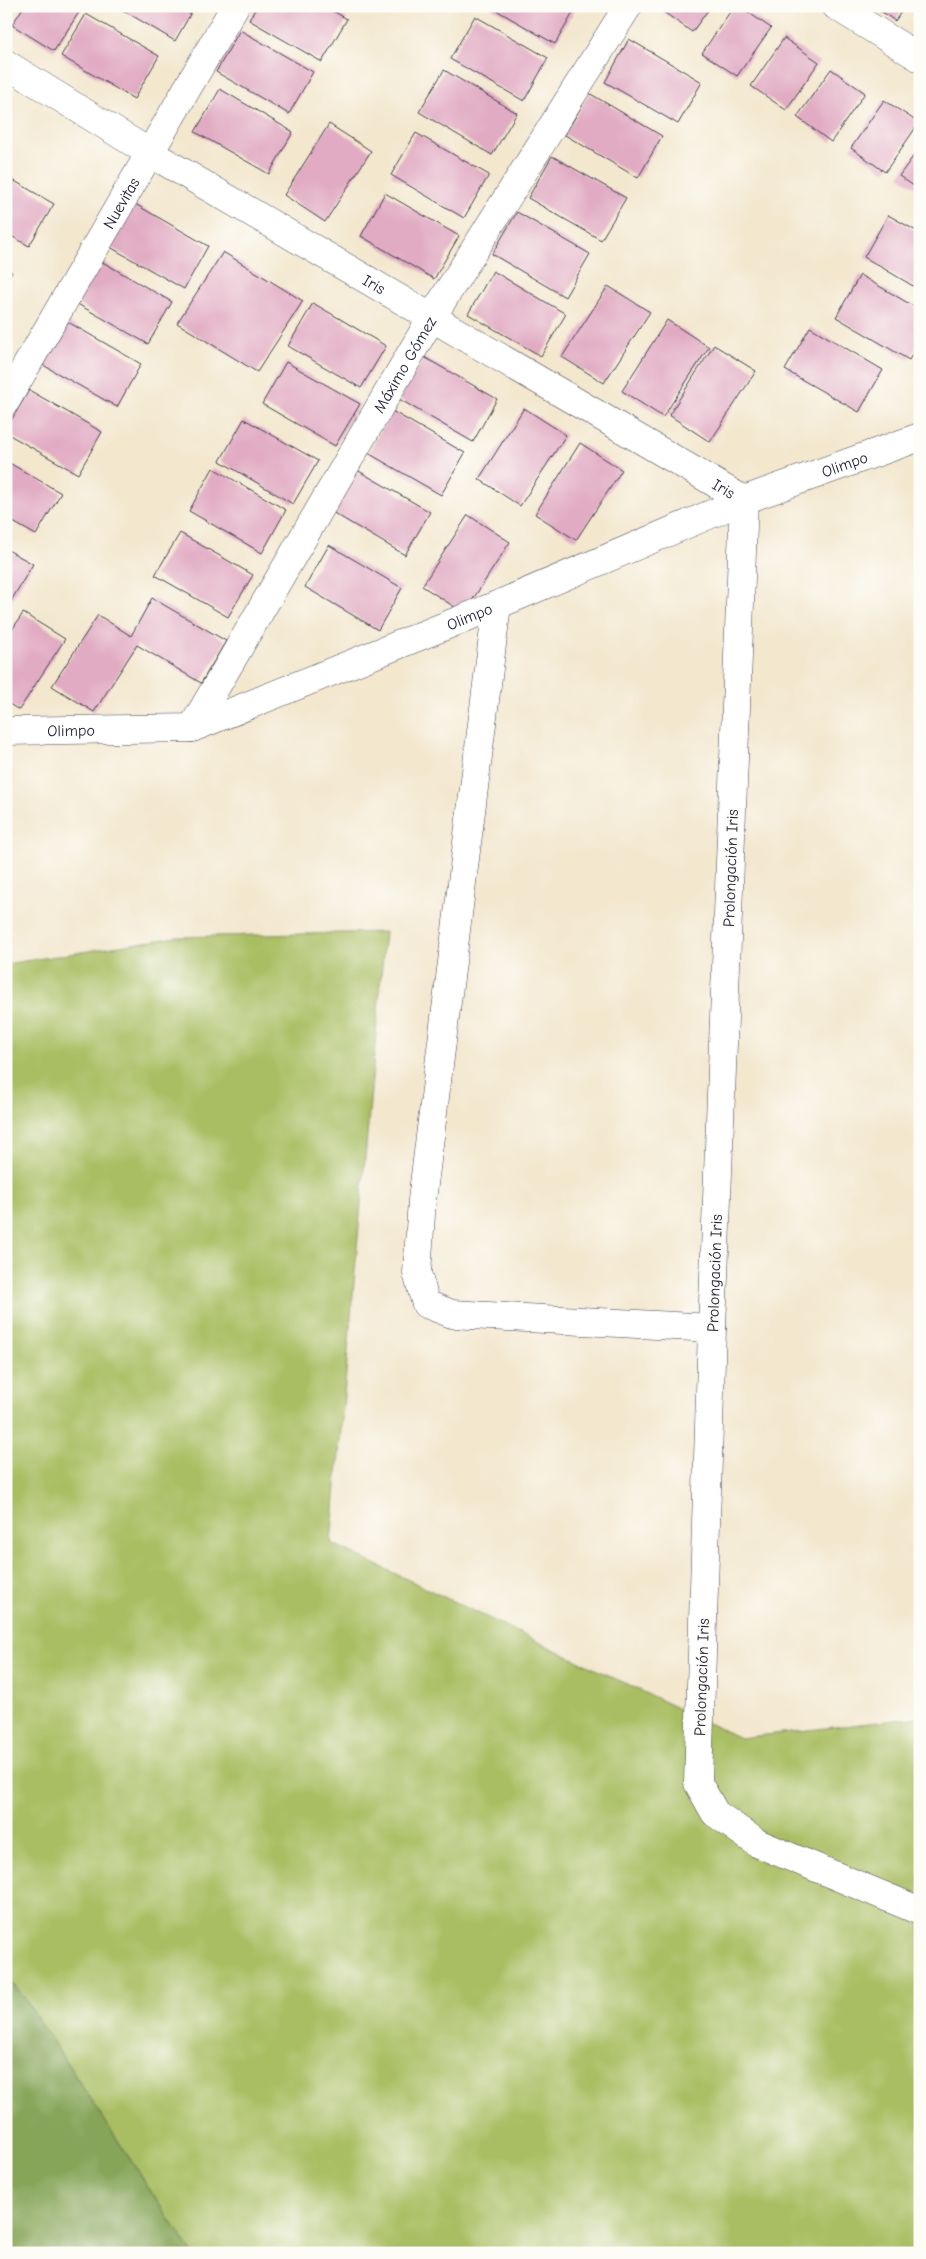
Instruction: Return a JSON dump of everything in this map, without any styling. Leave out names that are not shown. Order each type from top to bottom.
[{"type":"street","name":"Nuevitas","points":[[6,401],[235,6]]},
{"type":"street","name":"Máximo Gómez","points":[[192,728],[432,316],[628,6]]},
{"type":"street","points":[[836,6],[920,58]]},
{"type":"street","name":"Iris","points":[[6,64],[150,153],[432,316],[744,500]]},
{"type":"street","name":"Olimpo","points":[[6,731],[192,728],[497,605],[744,500],[920,437]]},
{"type":"street","name":"Prolongación Iris","points":[[744,500],[712,1328],[698,1783],[715,1813],[757,1842],[920,1911]]},
{"type":"street","points":[[497,605],[422,1200],[417,1273],[426,1304],[452,1314],[712,1328]]},
{"type":"green space","points":[[385,932],[331,1543],[740,1738],[920,1717],[920,2253],[192,2253],[22,1995],[6,1976],[6,964],[176,937]]},
{"type":"green space","points":[[6,1976],[22,1995],[192,2253],[6,2253]]},
{"type":"building","points":[[24,6],[83,6],[54,51],[12,25]]},
{"type":"building","points":[[116,6],[195,6],[175,41]]},
{"type":"building","points":[[257,6],[324,6],[347,19],[322,62],[249,20]]},
{"type":"building","points":[[489,6],[577,6],[555,44]]},
{"type":"building","points":[[660,6],[711,6],[692,32],[658,8]]},
{"type":"building","points":[[734,6],[739,6],[771,28],[737,76],[702,53]]},
{"type":"building","points":[[874,6],[905,6],[895,21]]},
{"type":"building","points":[[920,12],[920,29],[912,24]]},
{"type":"building","points":[[86,14],[159,56],[134,99],[61,56]]},
{"type":"building","points":[[475,16],[548,58],[524,101],[450,59]]},
{"type":"building","points":[[240,30],[313,72],[289,114],[216,72]]},
{"type":"building","points":[[784,38],[819,62],[786,110],[751,86]]},
{"type":"building","points":[[629,39],[702,82],[678,124],[605,82]]},
{"type":"building","points":[[831,69],[865,93],[831,142],[797,117]]},
{"type":"building","points":[[444,70],[517,113],[492,155],[419,112]]},
{"type":"building","points":[[220,89],[293,132],[269,174],[195,132]]},
{"type":"building","points":[[589,93],[662,136],[638,178],[565,135]]},
{"type":"building","points":[[884,100],[919,123],[885,172],[851,148]]},
{"type":"building","points":[[329,124],[371,151],[325,222],[284,195]]},
{"type":"building","points":[[416,133],[489,175],[464,218],[391,175]]},
{"type":"building","points":[[920,147],[920,190],[899,176]]},
{"type":"building","points":[[552,156],[626,198],[601,240],[528,198]]},
{"type":"building","points":[[6,176],[54,204],[29,246],[6,233]]},
{"type":"building","points":[[385,193],[459,236],[434,279],[361,236]]},
{"type":"building","points":[[135,204],[208,246],[184,289],[110,247]]},
{"type":"building","points":[[517,212],[590,254],[565,297],[492,254]]},
{"type":"building","points":[[888,215],[920,233],[920,290],[864,257]]},
{"type":"building","points":[[223,252],[303,301],[257,372],[177,323]]},
{"type":"building","points":[[99,260],[172,302],[148,344],[74,302]]},
{"type":"building","points":[[6,269],[12,272],[6,282]]},
{"type":"building","points":[[493,271],[566,314],[541,356],[468,314]]},
{"type":"building","points":[[860,275],[920,310],[920,341],[909,360],[836,317]]},
{"type":"building","points":[[608,286],[650,312],[604,383],[562,357]]},
{"type":"building","points":[[313,303],[386,346],[361,388],[288,346]]},
{"type":"building","points":[[667,320],[709,347],[663,417],[622,391]]},
{"type":"building","points":[[68,322],[141,364],[117,407],[43,365]]},
{"type":"building","points":[[810,327],[883,370],[859,412],[785,370]]},
{"type":"building","points":[[714,345],[756,371],[710,442],[669,415]]},
{"type":"building","points":[[424,357],[497,399],[473,442],[399,399]]},
{"type":"building","points":[[286,362],[360,404],[335,446],[262,404]]},
{"type":"building","points":[[29,390],[102,432],[78,474],[6,433],[6,429]]},
{"type":"building","points":[[524,408],[566,435],[520,506],[479,479]]},
{"type":"building","points":[[392,411],[465,453],[441,495],[368,453]]},
{"type":"building","points":[[244,419],[318,461],[293,504],[220,461]]},
{"type":"building","points":[[580,443],[622,470],[576,540],[535,514]]},
{"type":"building","points":[[6,461],[61,493],[36,535],[6,518]]},
{"type":"building","points":[[213,468],[286,510],[262,553],[189,511]]},
{"type":"building","points":[[357,470],[430,512],[405,555],[332,512]]},
{"type":"building","points":[[468,515],[510,542],[464,613],[422,586]]},
{"type":"building","points":[[180,533],[253,575],[228,617],[155,575]]},
{"type":"building","points":[[329,545],[402,588],[378,630],[305,587]]},
{"type":"building","points":[[6,549],[33,564],[8,606],[6,605]]},
{"type":"building","points":[[152,598],[226,641],[201,683],[137,645],[94,712],[52,686],[98,615],[131,636]]},
{"type":"building","points":[[23,613],[65,639],[19,710],[6,702],[6,639]]}]
